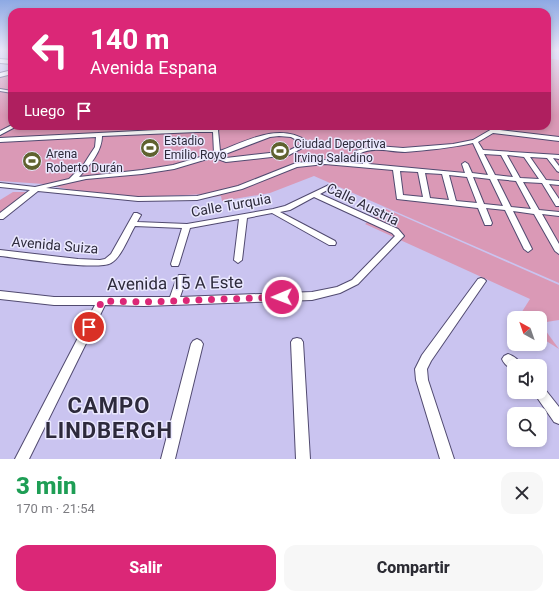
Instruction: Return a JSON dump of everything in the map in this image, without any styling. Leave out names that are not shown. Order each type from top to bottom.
[{"type":"street","points":[[0,140],[169,130]]},
{"type":"street","points":[[0,217],[39,187],[70,180],[174,167],[217,154],[269,136],[279,134],[295,136],[305,142],[305,145],[299,149],[282,154],[226,160],[217,157],[217,154],[216,130]]},
{"type":"street","points":[[367,166],[366,160],[356,156],[357,152],[377,148],[403,150],[425,149],[475,141],[492,131],[559,139]]},
{"type":"street","points":[[70,180],[83,170],[98,145],[99,135]]},
{"type":"street","points":[[475,141],[528,249]]},
{"type":"street","points":[[481,152],[559,157]]},
{"type":"street","points":[[503,154],[559,251]]},
{"type":"street","points":[[526,155],[559,204]]},
{"type":"street","points":[[549,157],[559,170]]},
{"type":"street","points":[[0,184],[39,187],[138,199],[197,198],[240,188],[296,165],[325,162],[559,183]]},
{"type":"street","points":[[465,164],[488,223]]},
{"type":"street","points":[[396,168],[400,198],[559,214]]},
{"type":"street","points":[[420,170],[427,200]]},
{"type":"street","points":[[445,173],[453,203]]},
{"type":"street","points":[[66,191],[70,186],[70,180]]},
{"type":"street","name":"Calle Turquia","points":[[132,224],[187,226],[273,211],[287,208],[330,187]]},
{"type":"street","name":"Calle Austria","points":[[315,195],[395,231],[400,236]]},
{"type":"street","points":[[273,211],[332,243]]},
{"type":"street","points":[[132,224],[137,215]]},
{"type":"street","points":[[238,260],[243,216]]},
{"type":"street","name":"Avenida Suiza","points":[[0,253],[100,263],[108,261],[114,256],[132,224]]},
{"type":"street","points":[[175,264],[187,226]]},
{"type":"street","name":"Avenida 15 A Este","points":[[0,295],[54,301],[144,302],[312,296],[340,290],[355,282],[400,236]]},
{"type":"street","points":[[174,300],[182,276]]},
{"type":"street","points":[[447,459],[422,380],[421,369],[426,358],[481,281]]},
{"type":"street","points":[[22,459],[102,301]]},
{"type":"street","points":[[297,342],[303,459]]},
{"type":"street","points":[[168,459],[197,344]]},
{"type":"street","points":[[545,399],[559,418]]},
{"type":"shaded area","name":"Ciudad Deportiva Irving Saladino","points":[[551,71],[559,71],[559,283],[314,176],[270,193],[222,201],[221,196],[212,197],[209,194],[140,197],[76,191],[44,184],[0,181],[0,76],[8,74],[8,130],[551,130]]},
{"type":"shaded area","points":[[13,192],[29,192],[0,214],[0,200]]},
{"type":"shaded area","points":[[384,208],[559,285],[559,320],[547,322],[547,311],[522,311],[530,299],[365,224]]},
{"type":"shaded area","points":[[547,333],[559,349],[547,341]]},
{"type":"place","name":"Estadio Emilio Royo","points":[[150,148]]},
{"type":"place","name":"Ciudad Deportiva Irving Saladino","points":[[280,151]]},
{"type":"place","name":"Arena Roberto Durán","points":[[32,161]]},
{"type":"district","name":"CAMPO LINDBERGH","points":[[109,418]]},
{"type":"route","points":[[89,327],[102,301],[144,302],[282,297]]}]
